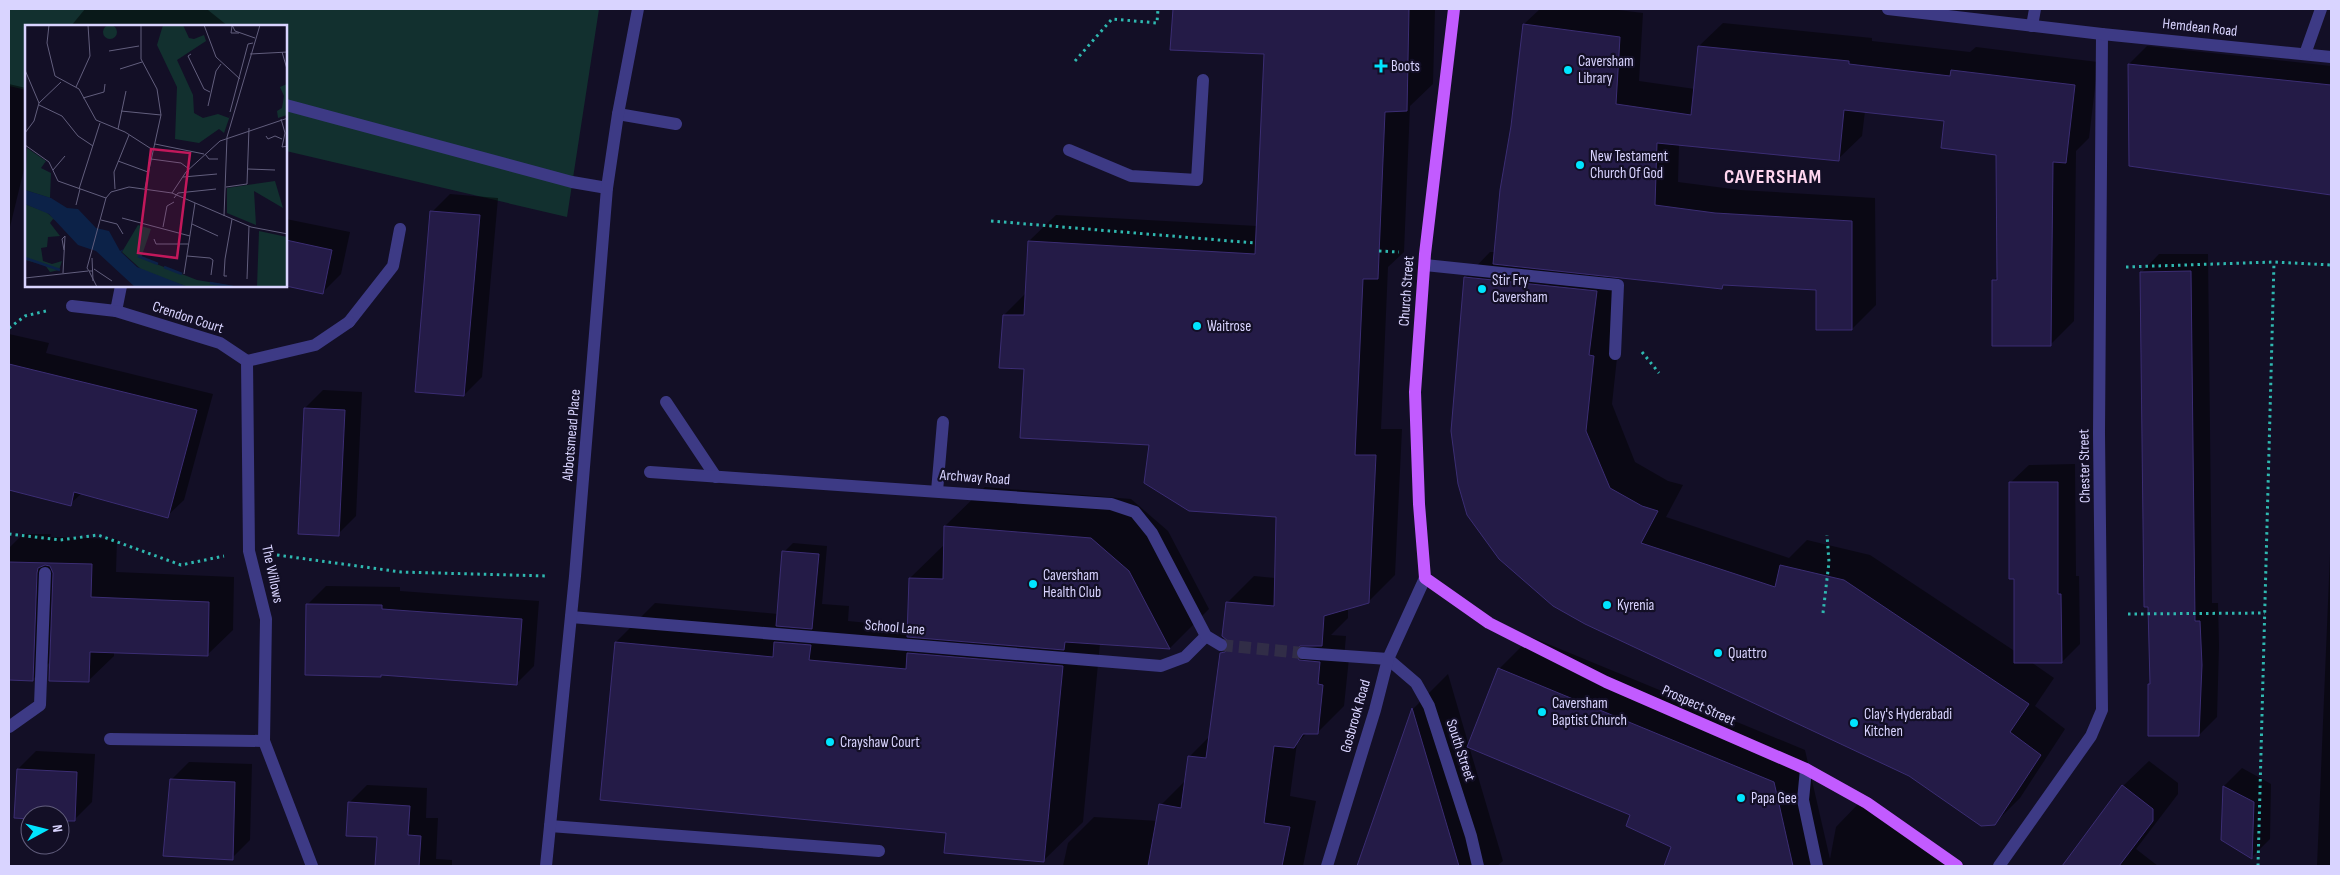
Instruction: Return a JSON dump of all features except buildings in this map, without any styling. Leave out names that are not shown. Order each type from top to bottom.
[{"type":"main road","name":"Church Street","points":[[1425,578],[1419,504],[1415,392],[1425,264],[1454,9]]},
{"type":"main road","name":"Prospect Street","points":[[1425,578],[1489,623],[1606,682],[1806,770],[1867,803],[1957,866]]},
{"type":"street","name":"Abbotsmead Place","points":[[546,866],[575,576],[607,188],[618,114],[638,9]]},
{"type":"street","name":"Hemdean Road","points":[[1888,9],[2102,34],[2331,57]]},
{"type":"street","points":[[2032,26],[2035,9]]},
{"type":"street","points":[[2305,54],[2322,9]]},
{"type":"street","name":"Chester Street","points":[[2000,866],[2091,736],[2102,710],[2099,433],[2102,34]]},
{"type":"street","points":[[1069,150],[1131,176],[1197,180],[1203,80]]},
{"type":"street","points":[[288,106],[572,182],[607,188]]},
{"type":"street","points":[[618,114],[676,124]]},
{"type":"street","points":[[247,361],[315,345],[349,322],[393,266],[400,229]]},
{"type":"street","points":[[1425,264],[1618,285],[1615,354]]},
{"type":"street","points":[[116,311],[121,288]]},
{"type":"street","name":"Crendon Court","points":[[72,306],[116,311],[220,343],[247,361]]},
{"type":"street","name":"The Willows","points":[[247,361],[249,551],[266,619],[264,741],[312,866]]},
{"type":"street","points":[[666,402],[716,477]]},
{"type":"street","points":[[937,491],[943,422]]},
{"type":"street","name":"Archway Road","points":[[650,472],[1111,504],[1135,512],[1152,533],[1206,636]]},
{"type":"street","points":[[9,727],[40,705],[45,573]]},
{"type":"street","name":"Gosbrook Road","points":[[1327,866],[1375,710],[1388,659],[1425,578]]},
{"type":"street","name":"School Lane","points":[[571,617],[1161,666],[1185,657],[1206,636]]},
{"type":"street","points":[[1206,636],[1221,645]]},
{"type":"street","points":[[1303,654],[1388,659]]},
{"type":"street","name":"South Street","points":[[1388,659],[1416,683],[1429,706],[1471,836],[1478,866]]},
{"type":"street","points":[[110,739],[264,741]]},
{"type":"street","points":[[1806,770],[1803,800],[1817,866]]},
{"type":"street","points":[[550,826],[879,852]]},
{"type":"path","points":[[1075,61],[1112,19],[1157,23],[1158,9]]},
{"type":"path","points":[[991,221],[1255,243]]},
{"type":"path","points":[[2100,268],[2274,262],[2331,265]]},
{"type":"path","points":[[2258,866],[2274,262]]},
{"type":"path","points":[[9,328],[25,316],[72,306]]},
{"type":"path","points":[[9,534],[60,540],[98,535],[181,565],[249,551],[401,572],[575,576]]},
{"type":"path","points":[[1823,613],[1828,562],[1826,535]]},
{"type":"path","points":[[2102,615],[2265,613]]},
{"type":"green space","points":[[9,9],[599,9],[567,217],[288,151],[288,25],[25,25],[25,90],[9,86]]},
{"type":"tunnel","points":[[1221,645],[1303,653]]},
{"type":"place","name":"Boots","points":[[1381,66]]},
{"type":"place","name":"Caversham Library","points":[[1568,70]]},
{"type":"place","name":"New Testament Church Of God","points":[[1580,165]]},
{"type":"place","name":"Stir Fry Caversham","points":[[1482,289]]},
{"type":"place","name":"Waitrose","points":[[1197,326]]},
{"type":"place","name":"Caversham Health Club","points":[[1033,584]]},
{"type":"place","name":"Kyrenia","points":[[1607,605]]},
{"type":"place","name":"Quattro","points":[[1718,653]]},
{"type":"place","name":"Caversham Baptist Church","points":[[1542,712]]},
{"type":"place","name":"Clay's Hyderabadi Kitchen","points":[[1854,723]]},
{"type":"place","name":"Crayshaw Court","points":[[830,742]]},
{"type":"place","name":"Papa Gee","points":[[1741,798]]},
{"type":"district","name":"CAVERSHAM","points":[[1773,176]]}]
